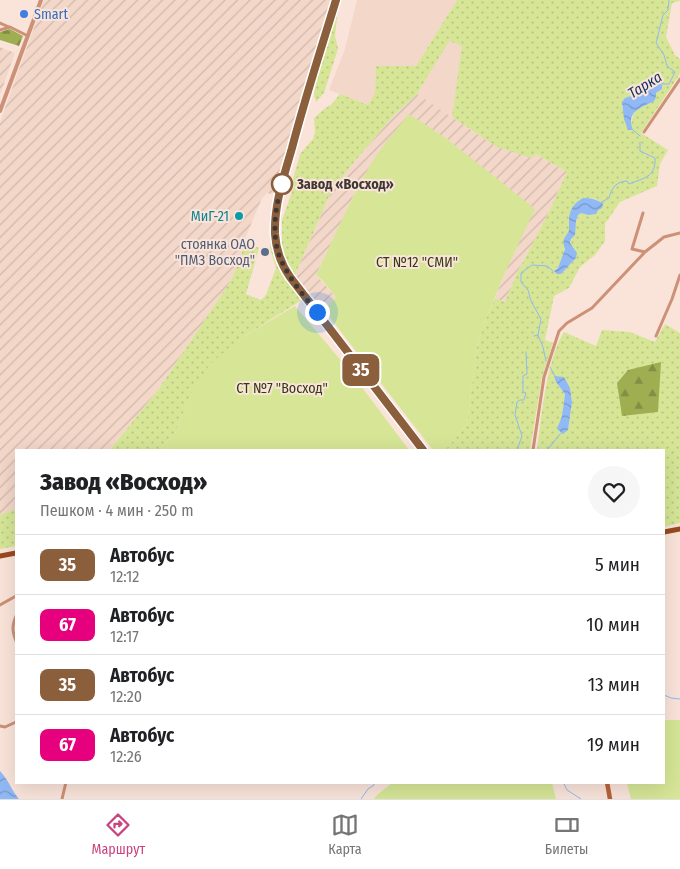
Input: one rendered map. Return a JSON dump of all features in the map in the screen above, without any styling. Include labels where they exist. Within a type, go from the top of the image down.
[{"type":"main road","points":[[336,0],[297,128],[278,200],[275,222],[277,248],[281,261],[290,277],[422,449]]},
{"type":"main road","points":[[665,532],[680,529]]},
{"type":"main road","points":[[0,556],[15,553]]},
{"type":"main road","points":[[607,784],[610,799]]},
{"type":"street","points":[[0,111],[41,0]]},
{"type":"street","points":[[0,22],[28,36]]},
{"type":"street","points":[[0,30],[10,27]]},
{"type":"street","points":[[644,132],[680,79]]},
{"type":"street","points":[[643,213],[632,249],[644,252]]},
{"type":"street","points":[[533,449],[544,376],[559,332],[567,323],[592,308],[644,252],[664,237],[680,233]]},
{"type":"street","points":[[656,336],[680,275]]},
{"type":"street","points":[[0,605],[15,597]]},
{"type":"street","points":[[15,619],[12,627],[15,638]]},
{"type":"street","points":[[0,726],[15,722]]},
{"type":"street","points":[[62,799],[66,784]]},
{"type":"shaded area","points":[[44,0],[333,0],[277,191],[271,194],[267,193],[262,198],[230,282],[158,390],[111,449],[15,449],[15,509],[0,515],[0,122]]},
{"type":"shaded area","points":[[357,0],[457,0],[416,66],[376,66],[375,93],[368,105],[329,90],[345,49]]},
{"type":"shaded area","points":[[449,40],[463,46],[452,117],[417,94]]},
{"type":"shaded area","points":[[0,47],[15,53],[0,95]]},
{"type":"shaded area","points":[[417,94],[497,147],[536,154],[567,172],[547,216],[516,275],[505,302],[495,298],[507,268],[486,171],[447,139],[372,163],[358,186],[316,275],[336,297],[324,310],[295,275],[330,194],[393,116]]},
{"type":"green space","points":[[457,0],[680,0],[672,3],[666,37],[675,55],[680,59],[680,74],[641,133],[668,150],[660,164],[657,186],[620,202],[605,224],[605,241],[595,255],[580,267],[569,288],[554,296],[545,340],[553,343],[542,377],[530,449],[446,449],[467,424],[477,347],[487,316],[495,298],[505,302],[516,275],[547,216],[567,172],[536,154],[532,158],[497,147],[452,117],[462,46],[449,41],[417,94],[393,116],[330,194],[295,275],[286,261],[282,243],[282,220],[294,186],[293,179],[300,154],[313,139],[315,132],[314,118],[332,104],[340,94],[368,105],[375,93],[376,66],[416,66]],"holes":[[[661,84],[662,89],[656,93],[652,102],[636,110],[631,124],[622,106],[625,98],[641,93],[645,86]],[[589,198],[601,202],[588,215],[581,213],[578,215],[570,244],[574,248],[576,258],[561,274],[554,271],[561,262],[569,226]]]},
{"type":"green space","points":[[338,9],[335,37],[338,47],[337,52],[324,93],[316,102],[314,95],[315,86]]},
{"type":"green space","points":[[10,29],[23,36],[19,46],[0,40],[0,32]]},
{"type":"green space","name":"СТ №12 \"СМИ\"","points":[[409,114],[447,139],[535,209],[507,268],[487,316],[477,347],[467,424],[446,449],[432,449],[324,310],[336,297],[316,275],[363,177],[384,144]]},
{"type":"green space","points":[[273,235],[277,256],[305,298],[240,339],[191,394],[175,433],[160,449],[111,449],[158,390],[230,282],[241,257],[245,241],[259,248],[246,294],[261,300],[266,295],[276,268],[270,248],[271,236]]},
{"type":"green space","name":"СТ №7 \"Восход\"","points":[[295,306],[349,370],[408,449],[160,449],[175,433],[191,394],[210,364],[240,339]]},
{"type":"green space","points":[[665,324],[680,333],[680,523],[665,527],[665,449],[537,449],[549,373],[558,344],[564,332],[596,346],[602,330],[630,332],[655,342]],"holes":[[[556,382],[570,388],[572,402],[568,430],[559,426],[565,394]]]},
{"type":"green space","points":[[661,362],[658,412],[622,416],[617,383],[628,370]]},
{"type":"green space","points":[[15,509],[15,546],[0,549],[0,515]]},
{"type":"green space","points":[[665,720],[680,720],[680,799],[631,799],[627,784],[665,784]]},
{"type":"green space","points":[[391,784],[552,784],[556,799],[374,799]]},
{"type":"water","points":[[661,84],[662,89],[656,93],[654,101],[638,109],[633,114],[631,125],[633,130],[628,130],[624,119],[622,102],[625,98],[641,93],[645,86]]},
{"type":"water","points":[[583,198],[598,201],[603,204],[602,208],[596,214],[588,215],[581,213],[578,215],[575,235],[570,243],[577,253],[576,258],[561,274],[557,274],[554,271],[558,268],[565,249],[564,240],[569,230],[571,211],[574,205]]},
{"type":"water","points":[[554,376],[564,377],[570,388],[572,402],[568,430],[563,434],[557,429],[562,416],[565,394]]},
{"type":"water","points":[[0,771],[14,792],[19,799],[0,799]]},
{"type":"waterway","name":"Тарка","points":[[660,85],[669,84],[675,72],[667,66],[664,55],[656,43],[663,15],[668,10],[669,0]]},
{"type":"waterway","name":"Тарка","points":[[633,130],[640,136]]},
{"type":"waterway","name":"Тарка","points":[[600,203],[609,198],[617,184],[627,181],[629,184],[651,173],[655,164],[655,158],[640,151],[640,142]]},
{"type":"waterway","name":"Тарка","points":[[534,336],[538,335],[541,319],[531,301],[528,290],[521,282],[521,273],[532,265],[547,266],[553,271]]},
{"type":"waterway","points":[[538,335],[546,361]]},
{"type":"waterway","name":"Тарка","points":[[517,449],[522,436],[515,415],[517,402],[524,400],[526,393],[523,392],[523,376],[527,374],[526,352]]},
{"type":"waterway","points":[[550,367],[555,376]]},
{"type":"waterway","points":[[548,449],[561,433]]},
{"type":"waterway","points":[[665,695],[680,699]]},
{"type":"waterway","points":[[361,799],[374,784]]},
{"type":"waterway","name":"Тарка","points":[[564,784],[567,790],[581,799]]},
{"type":"bus line","name":"35","points":[[336,0],[297,128],[278,200],[275,222],[277,248],[281,261],[290,277],[422,449]]},
{"type":"place","name":"Smart","points":[[24,14]]},
{"type":"place","name":"Завод «Восход»","points":[[282,184]]},
{"type":"place","name":"МиГ-21","points":[[239,216]]},
{"type":"place","name":"стоянка ОАО \"ПМЗ Восход\"","points":[[265,252]]},
{"type":"route","points":[[282,184],[275,222],[278,253],[286,271],[317,312]]}]
